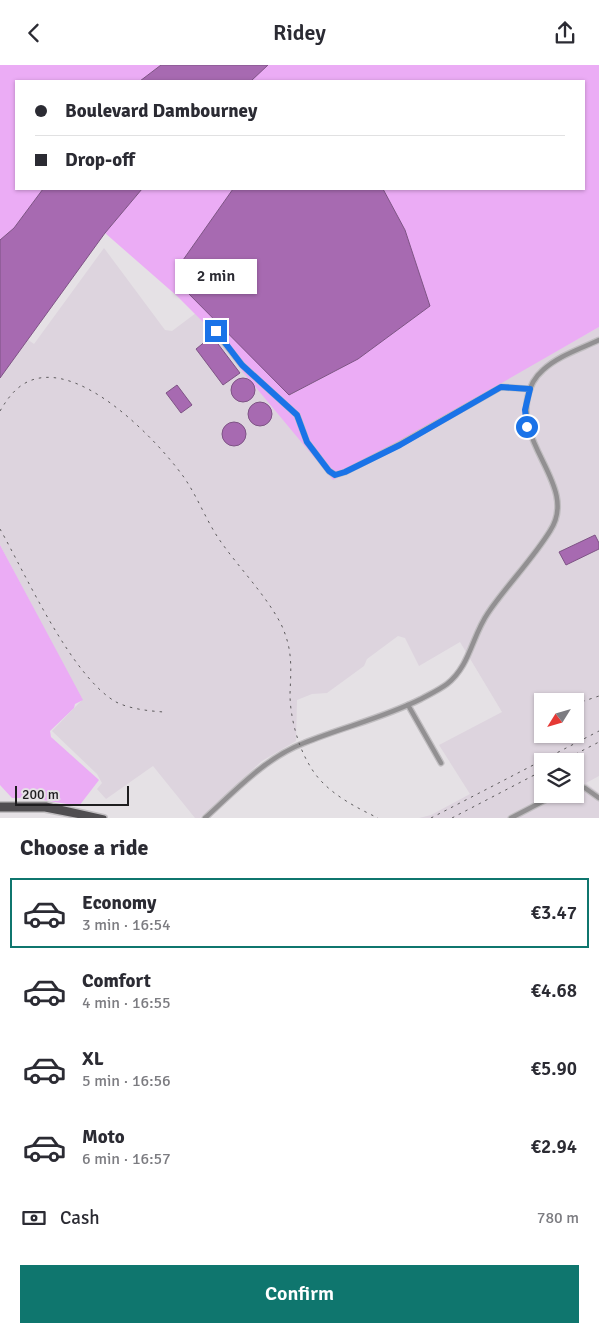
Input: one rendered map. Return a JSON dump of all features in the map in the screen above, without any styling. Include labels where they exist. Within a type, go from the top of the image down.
[{"type":"main road","points":[[0,805],[46,805],[85,812],[104,818]]},
{"type":"main road","points":[[0,809],[45,809],[91,818]]},
{"type":"street","points":[[216,331],[242,365],[297,415],[307,442],[329,471],[335,475],[400,445],[501,387],[530,389]]},
{"type":"street","points":[[205,818],[252,775],[276,758],[304,743],[408,705],[442,688],[457,674],[467,658],[480,625],[488,612],[555,523],[558,507],[554,487],[525,419],[530,389],[541,371],[554,361],[599,340]]},
{"type":"street","points":[[408,705],[442,763]]},
{"type":"street","points":[[584,789],[599,798]]},
{"type":"street","points":[[511,818],[540,803]]},
{"type":"shaded area","points":[[0,65],[161,65],[141,80],[15,80],[15,190],[42,190],[14,228],[0,240]]},
{"type":"shaded area","points":[[161,65],[268,65],[252,80],[141,80]]},
{"type":"shaded area","points":[[268,65],[599,65],[599,327],[333,480],[242,371],[213,332],[177,296],[105,233],[141,190],[232,190],[183,260],[290,395],[358,359],[430,306],[405,230],[384,190],[585,190],[585,80],[251,80]]},
{"type":"shaded area","points":[[42,190],[141,190],[105,233],[0,378],[0,240],[14,228]]},
{"type":"shaded area","points":[[232,190],[384,190],[405,230],[430,306],[358,359],[289,395],[184,289],[183,260]]},
{"type":"shaded area","points":[[104,248],[165,330],[172,331],[196,313],[437,418],[599,327],[599,776],[586,783],[599,793],[599,818],[419,818],[431,815],[470,794],[439,745],[502,712],[460,642],[419,666],[405,638],[398,636],[367,659],[364,666],[327,693],[312,694],[297,700],[296,741],[262,761],[200,818],[195,818],[153,766],[106,799],[97,789],[102,783],[97,774],[52,731],[82,700],[0,545],[0,378],[27,339],[34,344]]},
{"type":"shaded area","points":[[212,336],[240,373],[223,385],[196,349]]},
{"type":"shaded area","points":[[243,378],[251,382],[255,390],[251,398],[243,402],[235,398],[231,390],[235,382]]},
{"type":"shaded area","points":[[177,385],[192,405],[181,413],[166,393]]},
{"type":"shaded area","points":[[260,402],[269,405],[272,414],[269,423],[260,426],[251,423],[248,414],[251,405]]},
{"type":"shaded area","points":[[234,422],[243,425],[246,434],[243,443],[234,446],[225,443],[222,434],[225,425]]},
{"type":"shaded area","points":[[595,535],[599,543],[599,549],[566,565],[559,552]]},
{"type":"shaded area","points":[[0,545],[83,700],[75,704],[74,708],[50,731],[51,737],[99,780],[79,806],[31,798],[12,798],[0,785]]},
{"type":"railway","points":[[0,411],[22,385],[42,378],[65,380],[88,389],[111,404],[154,441],[183,476],[216,534],[268,602],[281,624],[289,650],[291,667],[290,703],[293,722],[298,741],[310,766],[323,783],[340,797],[378,818]]},
{"type":"railway","points":[[0,529],[66,648],[99,689],[121,704],[133,708],[164,712]]},
{"type":"railway","points":[[584,701],[599,696]]},
{"type":"railway","points":[[431,818],[599,731]]},
{"type":"railway","points":[[578,753],[599,742]]},
{"type":"railway","points":[[452,818],[534,775]]},
{"type":"route","points":[[216,331],[242,365],[297,415],[307,442],[329,471],[335,475],[400,445],[501,387],[530,389],[525,410],[527,427]]}]
